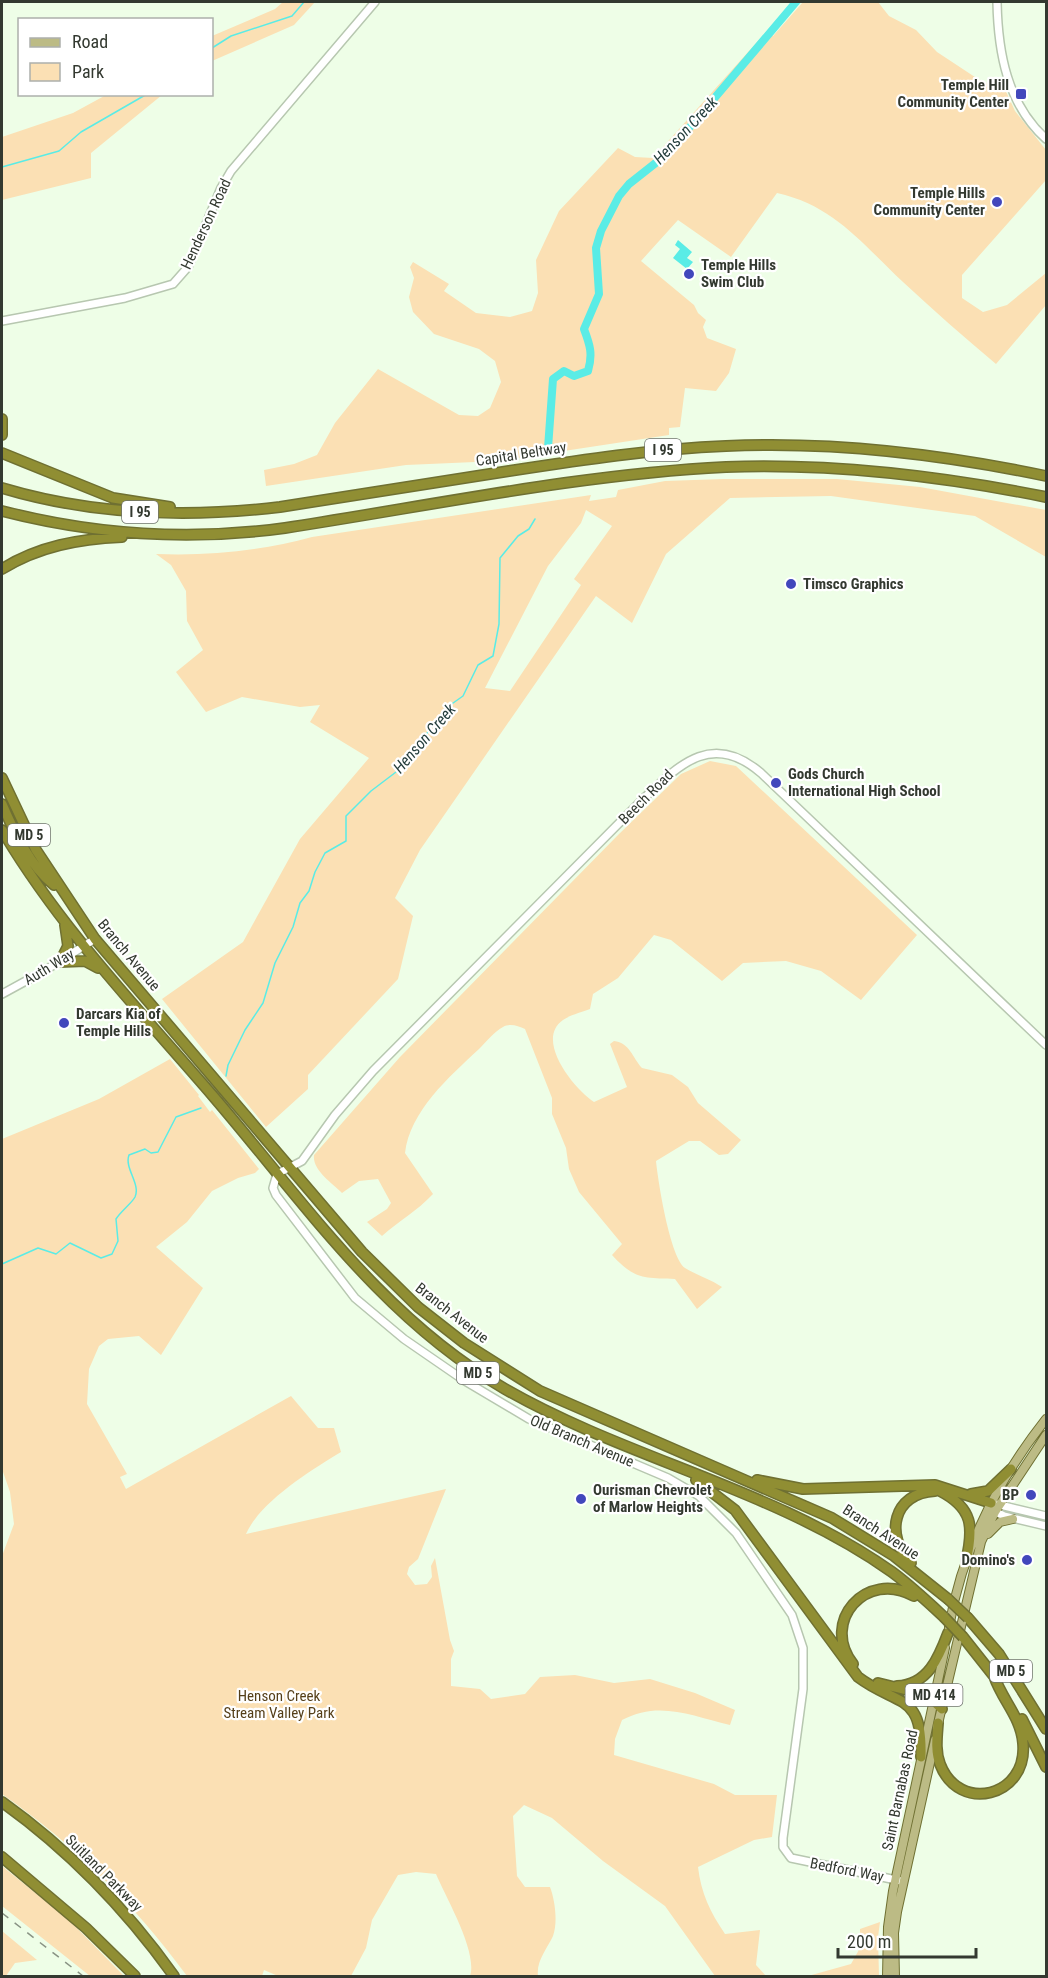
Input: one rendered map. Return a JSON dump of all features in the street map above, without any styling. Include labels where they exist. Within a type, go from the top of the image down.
[{"type":"highway","points":[[2,419],[2,435]]},
{"type":"highway","name":"Capital Beltway","points":[[2,488],[64,503],[146,513],[226,512],[280,507],[607,456],[728,446],[876,449],[949,458],[1047,476]]},
{"type":"highway","points":[[2,453],[92,491],[141,505],[226,509],[280,507]]},
{"type":"highway","name":"I 95","points":[[2,511],[95,529],[189,536],[252,532],[609,478],[727,467],[804,467],[874,471],[946,479],[1047,497]]},
{"type":"highway","points":[[2,569],[40,550],[73,541],[189,536]]},
{"type":"highway","name":"Branch Avenue","points":[[2,778],[36,850],[94,939],[395,1287],[464,1343],[540,1391],[832,1518],[894,1556],[938,1590],[968,1618],[1010,1669],[1047,1730]]},
{"type":"highway","points":[[2,804],[43,876],[61,891]]},
{"type":"highway","name":"Branch Avenue","points":[[2,830],[84,946],[380,1293],[409,1320],[458,1360],[555,1416],[776,1509],[828,1534],[894,1573],[944,1617],[994,1676],[1017,1710],[1047,1767]]},
{"type":"highway","points":[[64,919],[68,946],[60,962],[85,961],[107,973]]},
{"type":"highway","points":[[700,1460],[761,1481],[803,1489],[935,1485],[966,1494],[993,1507]]},
{"type":"highway","points":[[665,1463],[706,1486],[735,1510],[851,1670],[868,1685],[900,1698],[911,1708],[921,1734],[921,1757]]},
{"type":"highway","points":[[966,1494],[988,1491],[1011,1469]]},
{"type":"highway","points":[[940,1491],[962,1506],[970,1520],[971,1534],[966,1561]]},
{"type":"highway","points":[[938,1590],[898,1548],[895,1529],[901,1509],[909,1501],[926,1492],[940,1491],[993,1507]]},
{"type":"highway","points":[[934,1608],[909,1593],[891,1587],[868,1592],[850,1606],[844,1627],[844,1638],[850,1660],[866,1677],[883,1685],[927,1695],[942,1709]]},
{"type":"highway","points":[[883,1685],[902,1686],[923,1676],[936,1663],[948,1633]]},
{"type":"highway","points":[[938,1723],[939,1764],[955,1786],[978,1794],[995,1792],[1008,1785],[1021,1767],[1023,1739],[1017,1720],[994,1676]]},
{"type":"highway","name":"Suitland Parkway","points":[[2,1802],[57,1845],[94,1880],[144,1936],[174,1977]]},
{"type":"highway","points":[[2,1857],[81,1923],[135,1977]]},
{"type":"main road","name":"Saint Barnabas Road","points":[[895,1977],[894,1933],[899,1880],[921,1757],[966,1561],[1011,1469],[1047,1419]]},
{"type":"main road","name":"Saint Barnabas Road","points":[[887,1977],[888,1927],[981,1542],[993,1507],[1047,1435]]},
{"type":"main road","points":[[981,1542],[994,1526],[1013,1519]]},
{"type":"street","name":"Henderson Road","points":[[2,321],[125,298],[173,284],[188,267],[221,188],[231,171],[375,2]]},
{"type":"street","points":[[997,2],[1001,54],[1007,79],[1027,116],[1047,139]]},
{"type":"street","name":"Beech Road","points":[[277,1174],[302,1161],[367,1076],[641,801],[677,767],[706,754],[735,757],[761,773],[1047,1045]]},
{"type":"street","name":"Auth Way","points":[[2,994],[60,962],[94,939]]},
{"type":"street","name":"Old Branch Avenue","points":[[277,1174],[273,1188],[276,1195],[355,1298],[380,1320],[446,1369],[495,1400],[569,1437],[668,1478],[699,1496],[736,1533],[792,1615],[803,1648],[803,1689],[783,1838],[783,1847],[791,1858]]},
{"type":"street","points":[[993,1507],[1047,1516]]},
{"type":"street","points":[[993,1507],[1013,1519],[1047,1526]]},
{"type":"street","name":"Bedford Way","points":[[791,1858],[899,1880]]},
{"type":"green space","points":[[283,2],[315,2],[294,25],[213,61],[213,36],[275,9]]},
{"type":"green space","points":[[803,2],[878,2],[889,16],[916,30],[937,52],[984,83],[1004,87],[1015,111],[1046,150],[1046,180],[962,275],[962,298],[983,312],[1007,305],[1046,273],[1046,305],[996,364],[832,217],[797,199],[777,193],[731,257],[678,220],[641,261],[694,305],[698,313],[706,320],[703,327],[707,338],[736,349],[729,373],[716,391],[685,388],[680,427],[669,428],[669,435],[498,461],[406,465],[266,486],[264,470],[294,464],[317,455],[335,423],[378,369],[459,415],[478,416],[490,408],[501,382],[495,361],[479,349],[434,334],[413,312],[409,297],[414,278],[410,267],[413,262],[449,284],[444,291],[476,313],[510,317],[532,311],[538,293],[536,260],[559,211],[618,148],[635,157],[653,158],[767,31],[773,36]]},
{"type":"green space","points":[[104,96],[161,96],[91,153],[91,178],[2,200],[2,137],[73,113]]},
{"type":"green space","points":[[837,479],[920,487],[1046,510],[1046,557],[975,516],[831,496],[730,498],[666,554],[632,623],[596,596],[420,850],[395,898],[413,916],[398,979],[308,1075],[308,1089],[266,1127],[162,999],[243,942],[300,839],[369,758],[310,722],[320,705],[300,707],[242,697],[206,712],[176,672],[203,650],[187,621],[186,591],[171,565],[156,554],[196,554],[254,549],[312,537],[591,495],[589,501],[616,497],[618,490],[665,481]],"holes":[[[586,510],[612,526],[574,579],[581,585],[510,691],[485,688],[548,566],[581,523]]]},
{"type":"green space","points":[[710,761],[736,766],[917,935],[861,1000],[821,971],[786,961],[743,963],[722,981],[671,940],[654,935],[618,978],[593,994],[590,1009],[566,1018],[555,1029],[553,1040],[560,1064],[577,1087],[594,1102],[627,1087],[610,1044],[614,1041],[619,1042],[627,1048],[642,1068],[672,1075],[688,1087],[698,1103],[741,1140],[728,1154],[719,1155],[700,1141],[689,1141],[656,1161],[670,1235],[680,1261],[685,1268],[722,1287],[697,1309],[675,1279],[640,1276],[627,1269],[612,1255],[622,1244],[579,1192],[569,1169],[566,1148],[552,1114],[552,1098],[525,1029],[514,1025],[508,1025],[493,1034],[444,1083],[414,1123],[405,1153],[433,1194],[382,1236],[367,1222],[387,1209],[391,1203],[378,1179],[359,1181],[342,1193],[319,1171],[314,1155],[400,1057],[619,834],[681,774]]},
{"type":"green space","name":"Henson Creek Stream Valley Park","points":[[170,1059],[210,1112],[212,1110],[259,1169],[255,1173],[238,1178],[212,1191],[187,1222],[156,1247],[203,1288],[161,1355],[139,1336],[108,1339],[99,1346],[89,1369],[87,1404],[127,1474],[120,1477],[126,1489],[291,1396],[318,1428],[334,1428],[341,1452],[301,1477],[274,1499],[253,1522],[246,1534],[446,1489],[418,1559],[409,1567],[407,1574],[415,1585],[427,1584],[432,1577],[431,1566],[435,1558],[454,1651],[451,1659],[451,1686],[480,1689],[491,1699],[525,1694],[540,1677],[575,1675],[614,1683],[650,1679],[695,1693],[735,1710],[730,1725],[689,1714],[662,1710],[636,1714],[622,1720],[615,1739],[614,1755],[714,1784],[735,1795],[777,1795],[772,1837],[754,1840],[698,1867],[707,1902],[725,1934],[760,1930],[756,1965],[766,1976],[715,1976],[665,1906],[603,1861],[552,1818],[524,1805],[513,1816],[517,1876],[525,1887],[550,1887],[555,1911],[555,1930],[540,1960],[538,1976],[470,1976],[471,1966],[465,1940],[436,1874],[416,1872],[398,1875],[372,1920],[366,1948],[351,1976],[278,1976],[264,1970],[262,1976],[187,1976],[146,1924],[102,1877],[55,1834],[2,1794],[2,1556],[14,1524],[10,1492],[2,1469],[2,1139],[99,1099]]},
{"type":"green space","points":[[2,1866],[70,1921],[124,1976],[90,1976],[2,1906]]},
{"type":"green space","points":[[880,1922],[879,1976],[808,1976],[851,1964],[860,1948],[860,1929]]},
{"type":"green space","points":[[2,1931],[37,1960],[15,1963],[6,1976],[2,1976]]},
{"type":"water","points":[[678,240],[692,252],[687,258],[693,262],[687,269],[673,258],[680,249],[675,245]]},
{"type":"waterway","points":[[213,47],[231,36],[292,16],[304,2]]},
{"type":"waterway","name":"Henson Creek","points":[[548,448],[553,379],[564,371],[574,376],[588,371],[590,350],[584,329],[599,294],[596,248],[601,231],[619,196],[629,184],[667,154],[796,2]]},
{"type":"waterway","points":[[2,167],[59,151],[81,132],[144,96]]},
{"type":"waterway","name":"Henson Creek","points":[[226,1076],[228,1065],[245,1030],[263,1003],[275,963],[293,927],[300,903],[309,891],[315,872],[325,853],[346,841],[346,816],[371,791],[400,769],[446,708],[463,696],[478,665],[493,656],[499,624],[500,558],[518,536],[529,529],[535,519]]},
{"type":"waterway","name":"Henson Creek","points":[[2,1264],[38,1248],[56,1254],[70,1243],[101,1258],[112,1254],[118,1241],[116,1219],[134,1199],[136,1192],[128,1160],[129,1155],[145,1149],[151,1153],[158,1152],[176,1117],[201,1108]]},
{"type":"railway","points":[[2,1913],[83,1976]]},
{"type":"place","name":"Temple Hill Community Center","points":[[1021,94]]},
{"type":"place","name":"Temple Hills Community Center","points":[[997,202]]},
{"type":"place","name":"Temple Hills Swim Club","points":[[689,274]]},
{"type":"place","name":"Timsco Graphics","points":[[791,584]]},
{"type":"place","name":"Gods Church International High School","points":[[776,783]]},
{"type":"place","name":"Darcars Kia of Temple Hills","points":[[64,1023]]},
{"type":"place","name":"BP","points":[[1031,1495]]},
{"type":"place","name":"Ourisman Chevrolet of Marlow Heights","points":[[581,1499]]},
{"type":"place","name":"Domino's","points":[[1027,1560]]}]
